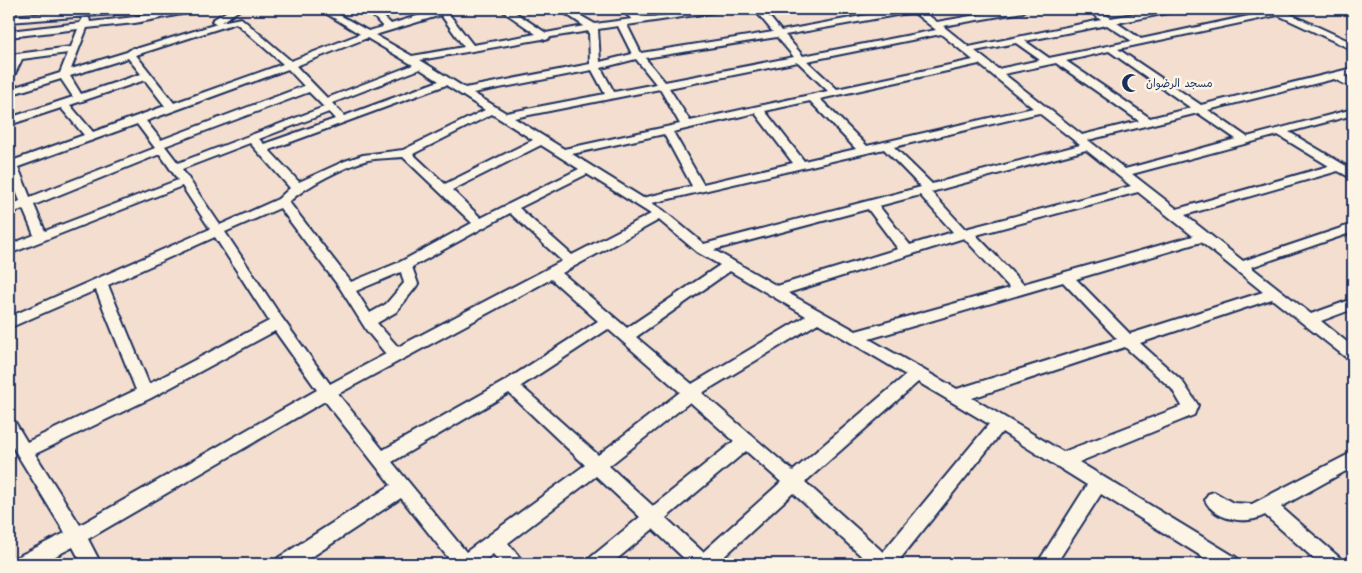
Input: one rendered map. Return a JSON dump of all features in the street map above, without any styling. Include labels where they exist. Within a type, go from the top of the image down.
[{"type":"street","points":[[11,19],[21,9]]},
{"type":"street","points":[[11,19],[55,12],[141,9]]},
{"type":"street","points":[[9,34],[135,20],[192,9]]},
{"type":"street","points":[[323,9],[416,62],[660,214],[702,249],[957,396],[1230,564]]},
{"type":"street","points":[[371,9],[390,28]]},
{"type":"street","points":[[504,9],[546,37]]},
{"type":"street","points":[[563,9],[593,28]]},
{"type":"street","points":[[623,9],[641,20]]},
{"type":"street","points":[[175,168],[252,138],[328,105],[416,62],[471,49],[716,9]]},
{"type":"street","points":[[758,9],[802,60],[834,91]]},
{"type":"street","points":[[462,92],[638,56],[778,34],[913,9],[940,28],[1353,355]]},
{"type":"street","points":[[9,323],[282,202],[298,188],[349,163],[367,157],[406,153],[497,114],[664,87],[802,60],[1023,9]]},
{"type":"street","points":[[1090,9],[1140,42]]},
{"type":"street","points":[[966,50],[1172,9]]},
{"type":"street","points":[[1238,9],[1255,17]]},
{"type":"street","points":[[995,73],[1292,9]]},
{"type":"street","points":[[64,75],[83,26],[92,10]]},
{"type":"street","points":[[41,237],[10,165],[290,65],[368,34],[447,10],[471,49]]},
{"type":"street","points":[[1279,12],[1353,47]]},
{"type":"street","points":[[9,92],[130,54],[235,14],[312,86],[342,120]]},
{"type":"street","points":[[622,24],[638,56],[664,87],[687,126]]},
{"type":"street","points":[[593,28],[595,66],[611,96]]},
{"type":"street","points":[[1018,40],[1148,122]]},
{"type":"street","points":[[1110,48],[1246,141]]},
{"type":"street","points":[[9,76],[14,58],[74,49]]},
{"type":"street","points":[[130,54],[171,107]]},
{"type":"street","points":[[562,153],[758,110],[834,91],[980,61]]},
{"type":"street","points":[[702,249],[926,189],[1148,122],[1353,71]]},
{"type":"street","points":[[64,75],[78,98]]},
{"type":"street","points":[[1335,75],[1353,85]]},
{"type":"street","points":[[9,122],[146,76]]},
{"type":"street","points":[[262,149],[446,82]]},
{"type":"street","points":[[9,210],[312,86]]},
{"type":"street","points":[[812,97],[864,150]]},
{"type":"street","points":[[63,104],[90,136]]},
{"type":"street","points":[[758,110],[801,164]]},
{"type":"street","points":[[641,202],[1042,110]]},
{"type":"street","points":[[1123,172],[1353,112]]},
{"type":"street","points":[[139,119],[185,182],[277,323],[328,392],[464,564],[598,465],[690,393],[816,316]]},
{"type":"street","points":[[667,130],[698,188]]},
{"type":"street","points":[[1280,132],[1353,175]]},
{"type":"street","points":[[252,138],[298,188]]},
{"type":"street","points":[[444,189],[541,140]]},
{"type":"street","points":[[887,146],[965,234],[1019,289]]},
{"type":"street","points":[[406,153],[480,224]]},
{"type":"street","points":[[1175,214],[1339,167]]},
{"type":"street","points":[[348,289],[406,265],[511,207],[588,169]]},
{"type":"street","points":[[9,250],[185,182]]},
{"type":"street","points":[[777,291],[965,234],[1142,187]]},
{"type":"street","points":[[282,202],[348,289],[368,321],[396,356]]},
{"type":"street","points":[[871,204],[907,251]]},
{"type":"street","points":[[511,207],[571,262]]},
{"type":"street","points":[[22,564],[77,536],[328,392],[660,214]]},
{"type":"street","points":[[1241,266],[1353,228]]},
{"type":"street","points":[[856,337],[1204,237]]},
{"type":"street","points":[[368,321],[391,308],[411,284],[406,265]]},
{"type":"street","points":[[625,337],[730,265]]},
{"type":"street","points":[[552,272],[884,564],[1000,422]]},
{"type":"street","points":[[1061,460],[1078,455],[1188,410],[1190,405],[1177,385],[1128,342],[1066,277]]},
{"type":"street","points":[[100,284],[145,393]]},
{"type":"street","points":[[957,396],[1275,293]]},
{"type":"street","points":[[1309,320],[1353,304]]},
{"type":"street","points":[[381,460],[510,385],[607,322]]},
{"type":"street","points":[[25,452],[145,393],[277,323]]},
{"type":"street","points":[[510,385],[703,564],[793,482],[918,373]]},
{"type":"street","points":[[9,427],[77,536],[92,564]]},
{"type":"street","points":[[597,564],[746,441]]},
{"type":"street","points":[[1214,500],[1227,510],[1238,514],[1254,512],[1353,459]]},
{"type":"street","points":[[1046,564],[1098,483]]},
{"type":"street","points":[[285,564],[403,487]]},
{"type":"street","points":[[1266,505],[1333,564]]},
{"type":"street","points":[[495,542],[513,564]]},
{"type":"place","name":"مسجد الرضوان","points":[[1131,83]]}]
